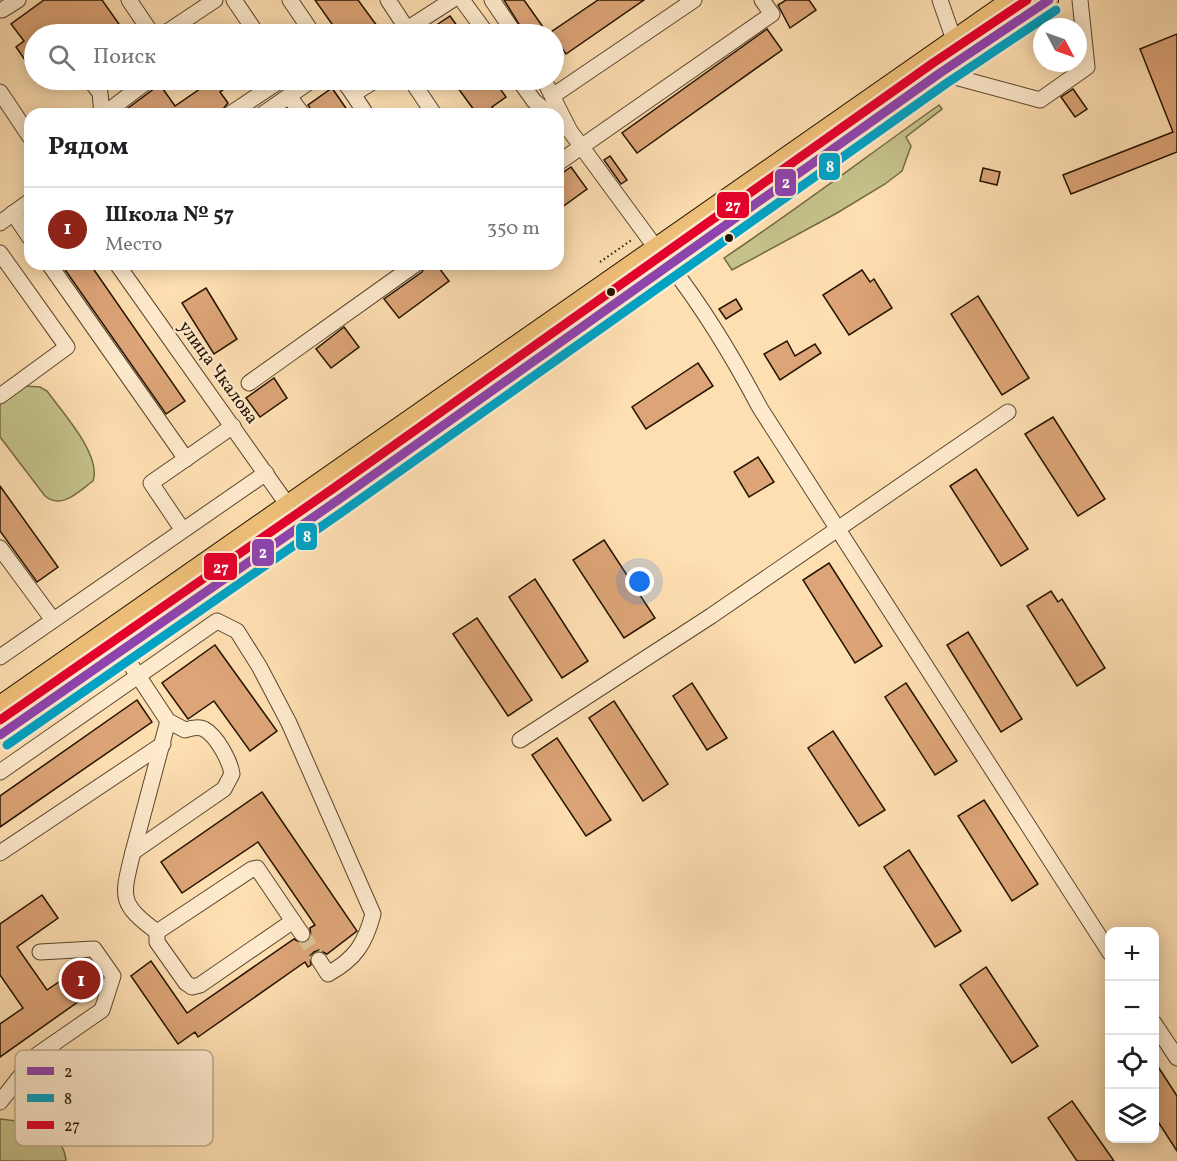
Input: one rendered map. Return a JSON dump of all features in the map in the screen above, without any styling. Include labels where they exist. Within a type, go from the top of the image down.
[{"type":"main road","points":[[0,705],[1010,0]]},
{"type":"main road","points":[[0,735],[338,500],[940,73],[1049,0]]},
{"type":"main road","points":[[107,631],[121,650]]},
{"type":"street","points":[[2,10],[18,0]]},
{"type":"street","points":[[129,0],[145,24]]},
{"type":"street","points":[[180,24],[215,0]]},
{"type":"street","points":[[234,0],[250,24]]},
{"type":"street","points":[[290,0],[306,24]]},
{"type":"street","points":[[388,0],[402,24]]},
{"type":"street","points":[[418,24],[452,0]]},
{"type":"street","points":[[462,0],[480,24]]},
{"type":"street","points":[[492,0],[508,24]]},
{"type":"street","points":[[564,88],[694,0]]},
{"type":"street","points":[[564,159],[772,14],[762,0]]},
{"type":"street","points":[[940,0],[953,38]]},
{"type":"street","points":[[940,73],[1040,100],[1087,66],[1080,0]]},
{"type":"street","points":[[98,90],[102,108]]},
{"type":"street","points":[[111,108],[135,90]]},
{"type":"street","points":[[239,108],[266,90]]},
{"type":"street","points":[[272,108],[298,90]]},
{"type":"street","points":[[350,90],[362,108]]},
{"type":"street","points":[[353,94],[360,90]]},
{"type":"street","points":[[418,90],[430,108]]},
{"type":"street","points":[[526,90],[543,108]]},
{"type":"street","points":[[551,90],[557,108]]},
{"type":"street","points":[[554,95],[561,90]]},
{"type":"street","points":[[0,92],[24,128]]},
{"type":"street","points":[[289,96],[298,108]]},
{"type":"street","points":[[564,135],[581,147],[656,248]]},
{"type":"street","points":[[0,223],[24,205]]},
{"type":"street","points":[[13,213],[24,229]]},
{"type":"street","points":[[0,253],[67,347],[0,396]]},
{"type":"street","points":[[669,264],[728,345],[760,408],[1105,945]]},
{"type":"street","points":[[52,270],[186,459]]},
{"type":"street","name":"улица Чкалова","points":[[121,270],[287,504]]},
{"type":"street","points":[[249,383],[408,270]]},
{"type":"street","points":[[520,740],[711,616],[1008,412]]},
{"type":"street","points":[[182,530],[151,483],[233,426]]},
{"type":"street","points":[[0,657],[266,472]]},
{"type":"street","points":[[0,548],[53,620]]},
{"type":"street","points":[[0,772],[217,621],[237,630],[289,723],[373,914],[367,938],[346,964],[328,974],[318,960]]},
{"type":"street","points":[[121,650],[168,721],[185,730],[197,727],[207,731],[230,763],[232,774],[224,789],[133,852]]},
{"type":"street","points":[[158,932],[132,913],[124,897],[133,852],[168,721]]},
{"type":"street","points":[[0,853],[163,744]]},
{"type":"street","points":[[252,868],[261,872],[298,927],[200,985],[192,987],[186,983],[157,942],[158,932],[252,868]]},
{"type":"street","points":[[40,952],[94,949],[113,976],[102,1010],[44,1050]]},
{"type":"street","points":[[1159,1029],[1177,1058]]},
{"type":"street","points":[[0,1102],[15,1083]]},
{"type":"shaded area","points":[[939,105],[942,109],[906,137],[911,146],[902,171],[837,213],[732,270],[724,258]]},
{"type":"shaded area","points":[[25,386],[40,387],[47,391],[79,434],[92,459],[93,481],[70,498],[58,501],[45,496],[0,437],[0,404]]},
{"type":"shaded area","points":[[0,1119],[15,1121],[15,1146],[61,1146],[66,1161],[0,1161]]},
{"type":"building","points":[[44,0],[102,0],[119,24],[24,24],[24,41],[11,24]]},
{"type":"building","points":[[315,0],[358,0],[376,24],[332,24]]},
{"type":"building","points":[[504,0],[524,0],[541,24],[519,24]]},
{"type":"building","points":[[598,0],[644,0],[566,54],[563,24]]},
{"type":"building","points":[[786,0],[809,0],[816,10],[790,28],[778,5]]},
{"type":"building","points":[[450,16],[456,24],[438,24]]},
{"type":"building","points":[[767,29],[782,50],[637,153],[622,133]]},
{"type":"building","points":[[1177,34],[1177,152],[1071,194],[1063,175],[1173,132],[1140,49]]},
{"type":"building","points":[[24,41],[24,59],[16,47]]},
{"type":"building","points":[[1073,89],[1087,109],[1075,117],[1061,97]]},
{"type":"building","points":[[152,90],[164,90],[175,106],[198,90],[223,90],[220,92],[228,103],[224,108],[128,108]]},
{"type":"building","points":[[329,90],[333,90],[346,108],[310,108],[308,105]]},
{"type":"building","points":[[459,90],[501,90],[506,97],[493,108],[473,108]]},
{"type":"building","points":[[610,156],[627,180],[621,184],[604,160]]},
{"type":"building","points":[[571,167],[587,189],[564,206],[564,172]]},
{"type":"building","points":[[983,168],[1000,172],[997,185],[980,181]]},
{"type":"building","points":[[65,270],[94,270],[185,401],[166,414]]},
{"type":"building","points":[[423,270],[441,270],[449,281],[399,318],[384,299]]},
{"type":"building","points":[[862,270],[870,282],[874,279],[892,308],[849,335],[823,295]]},
{"type":"building","points":[[206,288],[237,339],[214,354],[182,303]]},
{"type":"building","points":[[978,296],[1029,378],[1002,395],[951,314]]},
{"type":"building","points":[[736,299],[742,309],[726,319],[719,309]]},
{"type":"building","points":[[344,327],[359,347],[331,368],[316,349]]},
{"type":"building","points":[[787,341],[795,356],[815,344],[821,353],[780,380],[764,354]]},
{"type":"building","points":[[698,363],[713,386],[646,429],[632,407]]},
{"type":"building","points":[[274,378],[287,398],[260,417],[246,398]]},
{"type":"building","points":[[1053,417],[1105,499],[1078,516],[1025,434]]},
{"type":"building","points":[[758,457],[774,482],[749,497],[734,472]]},
{"type":"building","points":[[976,469],[1028,549],[1001,566],[950,486]]},
{"type":"building","points":[[0,486],[58,567],[37,582],[0,531]]},
{"type":"building","points":[[604,540],[655,618],[624,638],[573,560]]},
{"type":"building","points":[[829,563],[882,646],[855,663],[803,580]]},
{"type":"building","points":[[535,579],[588,661],[562,678],[509,597]]},
{"type":"building","points":[[1051,591],[1058,602],[1062,599],[1105,668],[1077,686],[1027,606]]},
{"type":"building","points":[[477,618],[532,700],[508,716],[453,634]]},
{"type":"building","points":[[968,632],[1022,719],[1001,732],[947,645]]},
{"type":"building","points":[[215,645],[277,731],[250,751],[214,701],[188,719],[162,683]]},
{"type":"building","points":[[692,683],[727,738],[707,750],[673,696]]},
{"type":"building","points":[[906,683],[957,761],[935,775],[885,697]]},
{"type":"building","points":[[137,700],[152,722],[0,827],[0,796]]},
{"type":"building","points":[[614,701],[668,784],[643,801],[589,718]]},
{"type":"building","points":[[833,731],[885,810],[859,826],[808,748]]},
{"type":"building","points":[[557,738],[611,820],[586,836],[532,755]]},
{"type":"building","points":[[262,792],[357,931],[327,954],[319,950],[314,952],[310,956],[311,965],[308,967],[305,962],[198,1037],[195,1032],[178,1044],[131,976],[151,961],[187,1013],[294,939],[303,944],[311,938],[310,928],[315,925],[258,842],[182,893],[161,862]]},
{"type":"building","points":[[984,800],[1038,884],[1012,901],[958,816]]},
{"type":"building","points":[[909,850],[961,931],[935,947],[884,867]]},
{"type":"building","points":[[42,895],[58,918],[17,947],[47,990],[88,962],[101,981],[99,987],[0,1057],[0,1024],[23,1008],[0,975],[0,924]]},
{"type":"building","points":[[986,967],[1038,1046],[1012,1063],[960,985]]},
{"type":"building","points":[[1159,1068],[1177,1096],[1177,1151],[1159,1123]]},
{"type":"building","points":[[1072,1101],[1114,1161],[1077,1161],[1048,1118]]},
{"type":"tunnel","points":[[302,934],[319,960]]},
{"type":"transit line","name":"27","points":[[0,720],[331,490],[933,63],[1027,0]]},
{"type":"transit line","name":"2","points":[[0,735],[338,500],[940,73],[1049,0]]},
{"type":"transit line","name":"8","points":[[7,745],[345,510],[947,83],[1056,10]]},
{"type":"place","name":"Школа № 57","points":[[81,980]]}]
